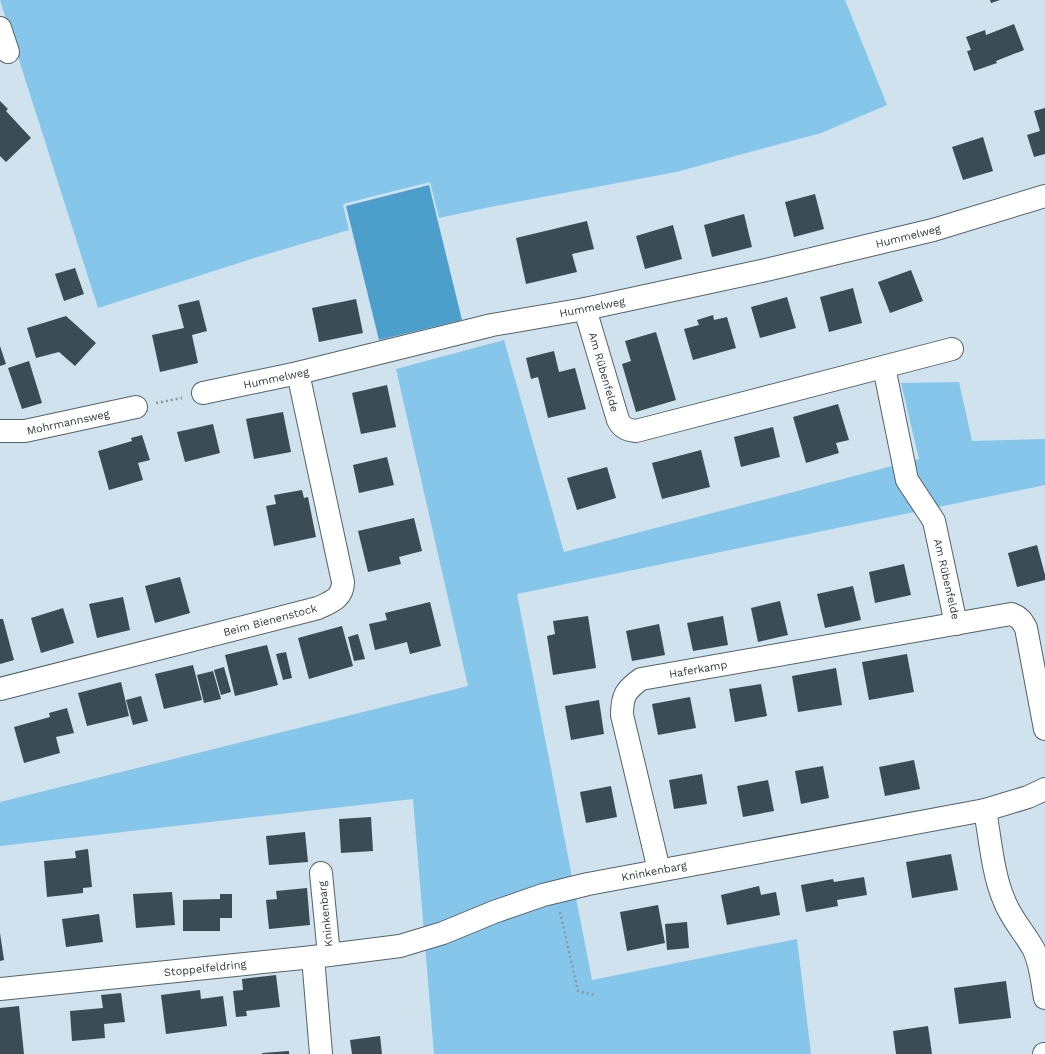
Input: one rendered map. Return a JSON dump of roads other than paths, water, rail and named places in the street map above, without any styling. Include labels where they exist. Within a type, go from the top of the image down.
[{"type":"street","points":[[0,28],[8,52]]},
{"type":"street","name":"Hummelweg","points":[[203,393],[298,373],[492,325],[585,309],[766,270],[933,230],[1045,196]]},
{"type":"street","name":"Am Rübenfelde","points":[[585,309],[618,420],[621,426],[631,431],[636,431],[952,349]]},
{"type":"street","name":"Am Rübenfelde","points":[[884,367],[907,480],[934,520],[956,624],[1011,614],[1022,620],[1026,628],[1045,729]]},
{"type":"street","name":"Beim Bienenstock","points":[[0,689],[318,608],[330,603],[338,597],[343,589],[343,582],[298,373]]},
{"type":"street","name":"Mohrmannsweg","points":[[0,431],[25,432],[136,407]]},
{"type":"street","name":"Haferkamp","points":[[659,870],[622,715],[622,704],[625,693],[631,686],[642,679],[956,624]]},
{"type":"street","name":"Kninkenbarg","points":[[321,873],[321,956],[400,946],[442,933],[494,912],[556,892],[588,884],[986,810],[1028,797],[1045,789]]},
{"type":"street","points":[[986,810],[998,885],[1010,913],[1042,963],[1045,998]]},
{"type":"street","points":[[321,956],[321,1054]]},
{"type":"street","name":"Stoppelfeldring","points":[[0,989],[321,956]]}]
